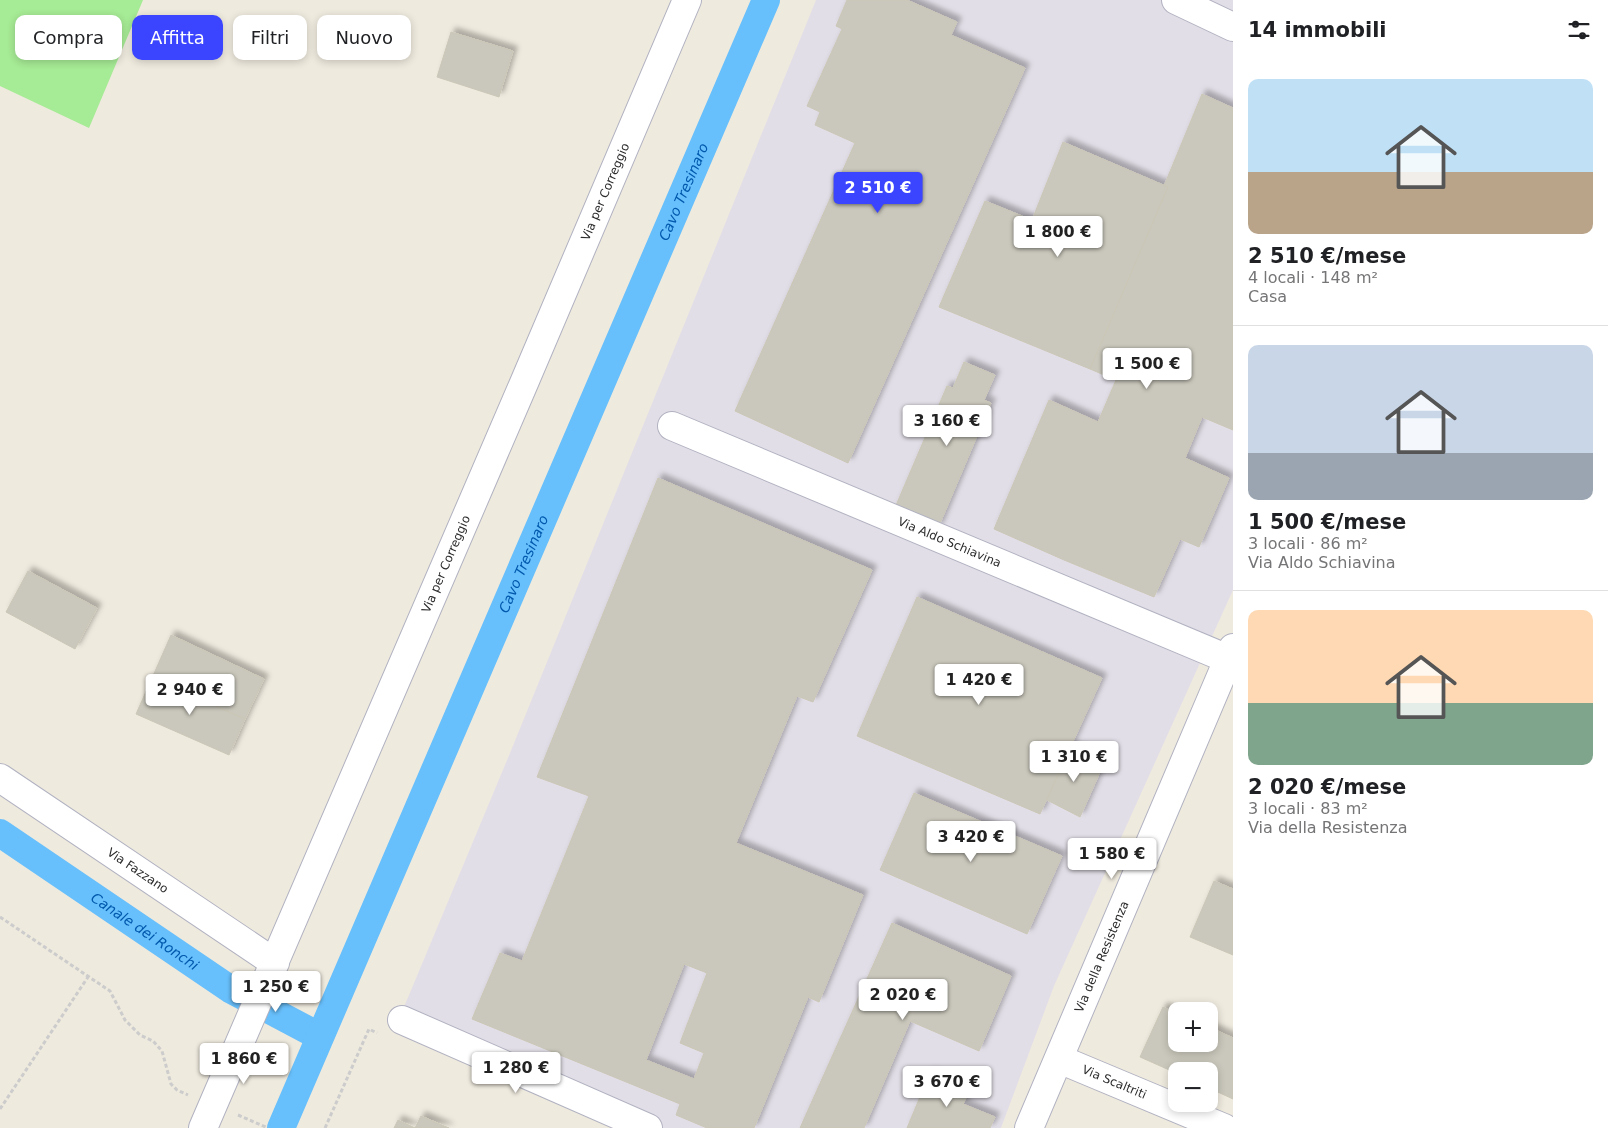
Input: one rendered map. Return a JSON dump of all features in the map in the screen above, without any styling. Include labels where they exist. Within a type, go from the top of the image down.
[{"type":"street","name":"Via per Correggio","points":[[203,1128],[687,0]]},
{"type":"street","points":[[1176,0],[1233,27]]},
{"type":"street","name":"Via Aldo Schiavina","points":[[672,426],[1231,654]]},
{"type":"street","name":"Via della Resistenza","points":[[1029,1128],[1231,654]]},
{"type":"street","name":"Via Fazzano","points":[[0,778],[271,973]]},
{"type":"street","points":[[402,1020],[648,1128]]},
{"type":"street","name":"Via Scaltriti","points":[[1059,1059],[1224,1128]]},
{"type":"path","points":[[0,917],[110,991],[125,1020],[140,1035],[153,1041],[162,1052],[171,1084],[177,1090],[194,1097]]},
{"type":"path","points":[[0,1109],[88,977]]},
{"type":"path","points":[[325,1128],[369,1029]]},
{"type":"path","points":[[233,1113],[268,1128]]},
{"type":"shaded area","points":[[816,0],[1233,0],[1233,590],[1054,986],[1001,1128],[637,1128],[399,1019],[510,753]]},
{"type":"green space","points":[[0,0],[143,0],[137,15],[132,15],[132,26],[122,50],[122,15],[15,15],[15,60],[118,60],[89,128],[0,86]]},
{"type":"building","points":[[847,0],[907,0],[957,22],[951,35],[1025,68],[848,463],[735,411],[855,143],[815,125],[820,112],[807,106],[842,29],[836,26]]},
{"type":"building","points":[[451,32],[513,51],[499,97],[437,77]]},
{"type":"building","points":[[1202,94],[1233,108],[1233,430],[1202,417],[1185,458],[1229,478],[1199,547],[1180,539],[1154,597],[994,529],[1049,400],[1098,422],[1116,380],[1090,369],[1168,187],[1164,186]]},
{"type":"building","points":[[1063,142],[1168,187],[1090,369],[939,307],[985,201],[1032,220]]},
{"type":"building","points":[[964,362],[995,375],[984,400],[991,403],[938,528],[894,510],[947,386],[953,388]]},
{"type":"building","points":[[658,478],[872,570],[813,702],[797,696],[736,843],[863,895],[819,1002],[808,997],[754,1128],[707,1128],[676,1115],[680,1104],[472,1019],[500,953],[522,961],[589,796],[537,777]],"holes":[[[684,964],[707,973],[680,1043],[704,1053],[694,1079],[646,1060]]]},
{"type":"building","points":[[28,571],[97,608],[75,649],[6,612]]},
{"type":"building","points":[[917,597],[1102,678],[1040,814],[857,736]]},
{"type":"building","points":[[171,635],[264,679],[245,719],[152,678]]},
{"type":"building","points":[[152,678],[245,719],[229,755],[136,714]]},
{"type":"building","points":[[1071,746],[1090,755],[1085,765],[1100,772],[1080,817],[1047,800]]},
{"type":"building","points":[[914,793],[1062,856],[1027,934],[880,870]]},
{"type":"building","points":[[1214,881],[1233,889],[1233,955],[1190,937]]},
{"type":"building","points":[[892,923],[1011,976],[979,1051],[910,1021],[864,1128],[800,1128]]},
{"type":"building","points":[[1163,1007],[1168,1009],[1168,1052],[1218,1052],[1218,1031],[1233,1038],[1233,1099],[1218,1092],[1218,1062],[1168,1062],[1168,1069],[1140,1057]]},
{"type":"building","points":[[930,1073],[970,1089],[963,1104],[995,1117],[990,1128],[907,1128]]},
{"type":"building","points":[[421,1116],[449,1128],[415,1128]]},
{"type":"building","points":[[398,1120],[415,1128],[394,1128]]},
{"type":"waterway","name":"Cavo Tresinaro","points":[[281,1128],[766,0]]},
{"type":"waterway","name":"Canale dei Ronchi","points":[[0,833],[230,989],[319,1036]]}]
